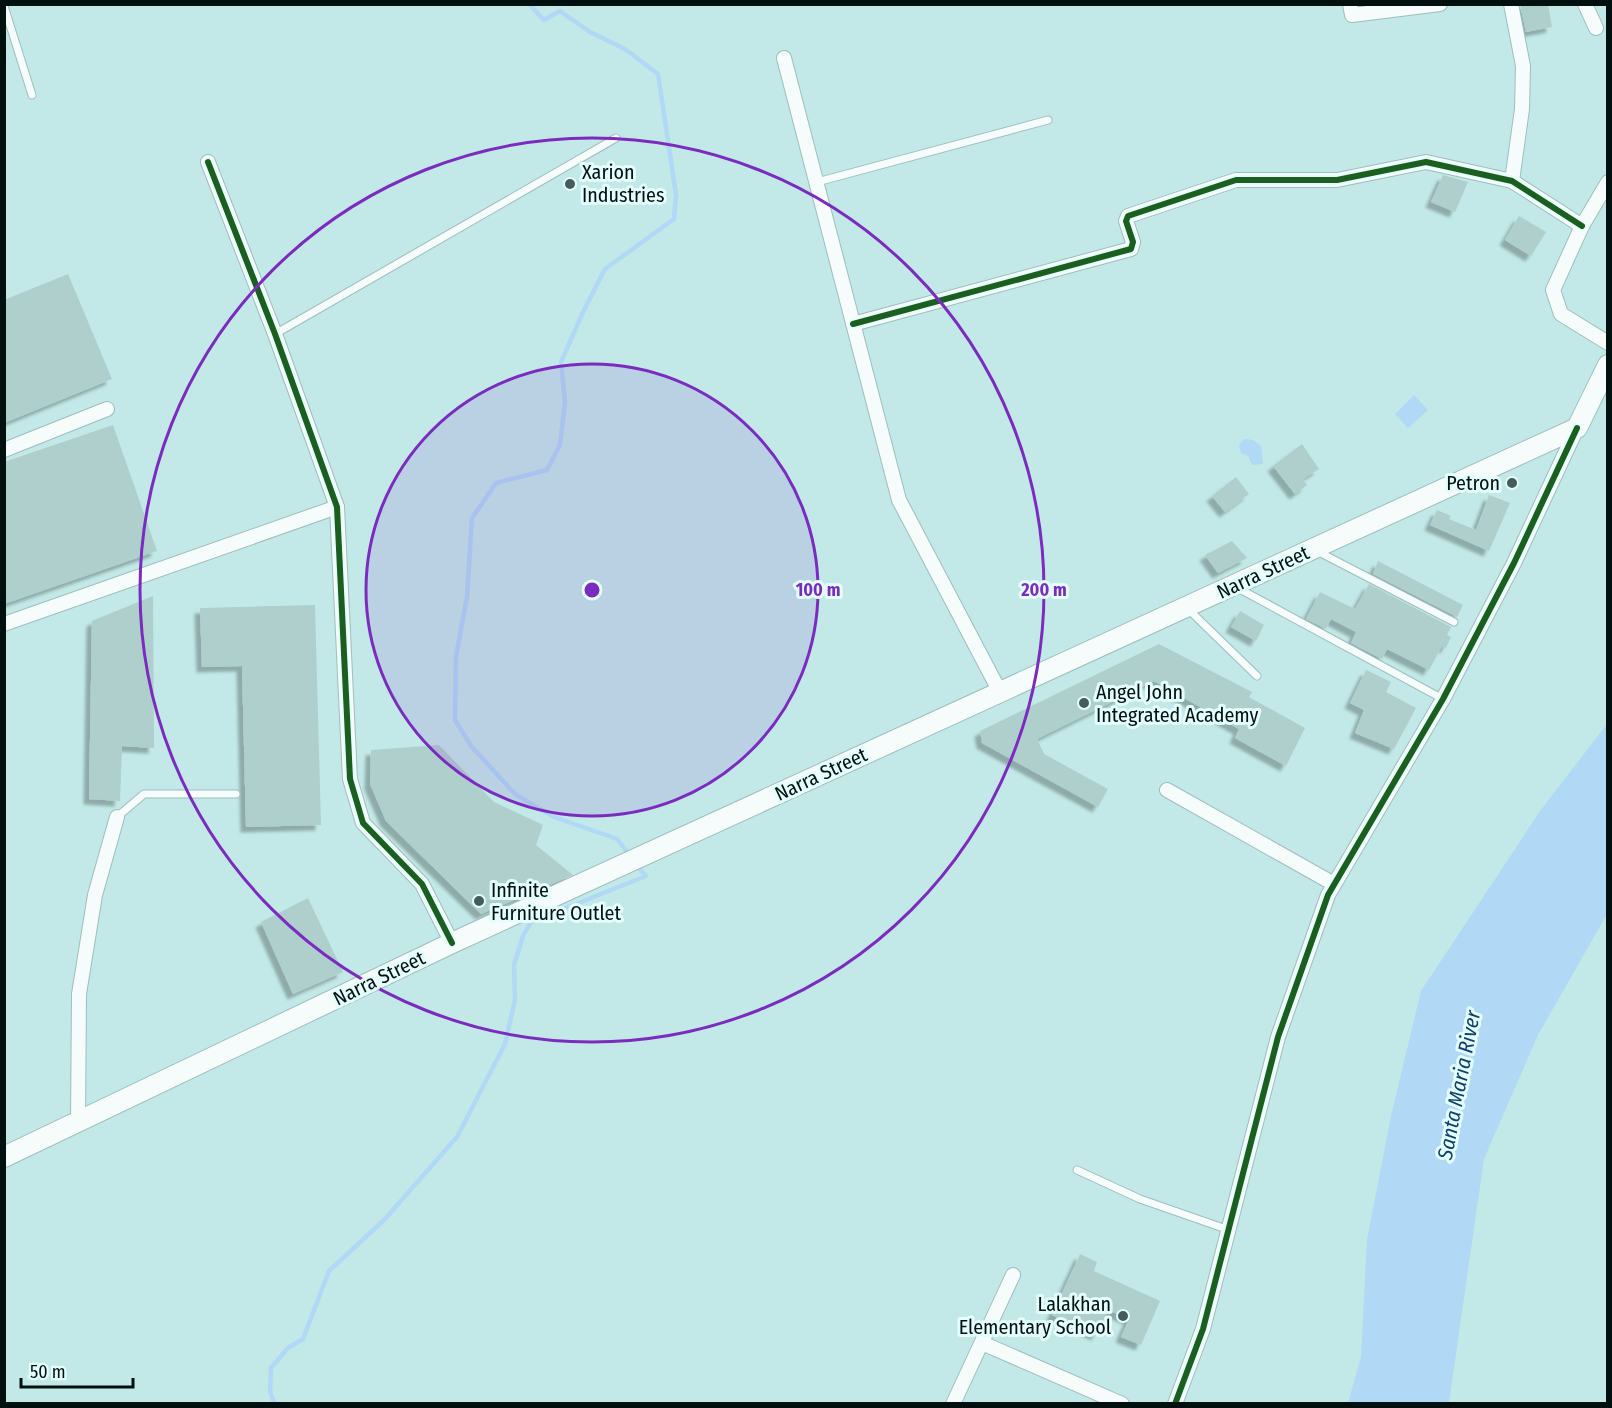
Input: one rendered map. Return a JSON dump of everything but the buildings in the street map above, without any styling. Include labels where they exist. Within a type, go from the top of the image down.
[{"type":"main road","points":[[1577,428],[1608,365]]},
{"type":"main road","name":"Narra Street","points":[[4,1157],[452,943],[1577,428]]},
{"type":"street","points":[[1350,4],[1352,15],[1440,4]]},
{"type":"street","points":[[1511,4],[1523,66],[1522,109],[1512,182]]},
{"type":"street","points":[[1585,4],[1596,28]]},
{"type":"street","points":[[784,58],[899,500],[1000,692]]},
{"type":"street","points":[[208,162],[275,334],[337,507],[350,779],[363,823],[422,884],[452,943]]},
{"type":"street","points":[[853,324],[1131,249],[1133,242],[1126,221],[1128,216],[1236,180],[1337,180],[1426,162],[1512,182],[1582,225]]},
{"type":"street","points":[[1608,182],[1582,225],[1553,290],[1561,314],[1608,343]]},
{"type":"street","points":[[4,450],[107,409]]},
{"type":"street","points":[[1175,1404],[1203,1329],[1278,1037],[1328,895],[1443,699],[1514,563],[1577,428]]},
{"type":"street","points":[[4,624],[337,507]]},
{"type":"street","points":[[1167,790],[1334,884]]},
{"type":"street","points":[[78,1122],[79,994],[95,895],[117,817]]},
{"type":"street","points":[[953,1404],[1013,1275]]},
{"type":"street","points":[[982,1343],[1122,1404]]},
{"type":"lane","points":[[4,6],[32,95]]},
{"type":"lane","points":[[817,183],[1048,120]]},
{"type":"lane","points":[[275,334],[616,138]]},
{"type":"lane","points":[[1313,549],[1454,622]]},
{"type":"lane","points":[[1234,585],[1443,699]]},
{"type":"lane","points":[[1186,607],[1257,676]]},
{"type":"lane","points":[[117,817],[144,794],[236,794]]},
{"type":"lane","points":[[1077,1170],[1140,1199],[1229,1230]]},
{"type":"water","points":[[1414,395],[1428,410],[1408,428],[1395,414]]},
{"type":"water","points":[[1244,439],[1253,440],[1261,446],[1263,464],[1252,465],[1248,456],[1241,453],[1239,445]]},
{"type":"water","name":"Santa Maria River","points":[[1607,724],[1607,914],[1538,1035],[1484,1159],[1449,1403],[1348,1403],[1361,1357],[1367,1240],[1391,1116],[1421,991],[1540,811]]},
{"type":"waterway","points":[[529,4],[544,20],[560,11],[590,32],[625,49],[658,74],[676,195],[674,219],[605,269],[584,310],[561,362],[565,402],[560,445],[547,470],[496,483],[472,518],[467,597],[456,656],[455,720],[471,746],[516,795],[554,817],[617,839],[627,852]]},
{"type":"waterway","points":[[275,1404],[270,1392],[271,1368],[288,1348],[303,1339],[329,1271],[384,1220],[457,1137],[505,1044],[515,1000],[514,965],[523,936],[531,922],[646,876],[639,868]]},
{"type":"cycle path","points":[[208,162],[275,334],[337,507],[350,779],[363,823],[422,884],[452,943]]},
{"type":"cycle path","points":[[853,324],[1131,249],[1133,242],[1126,221],[1128,216],[1236,180],[1337,180],[1426,162],[1512,181],[1582,226]]},
{"type":"cycle path","points":[[1175,1404],[1203,1329],[1278,1037],[1328,895],[1443,699],[1514,563],[1577,428]]},
{"type":"place","name":"Xarion Industries","points":[[570,184]]},
{"type":"place","name":"Petron","points":[[1512,483]]},
{"type":"place","name":"Angel John Integrated Academy","points":[[1084,703]]},
{"type":"place","name":"Infinite Furniture Outlet","points":[[479,901]]},
{"type":"place","name":"Lalakhan Elementary School","points":[[1123,1316]]}]
